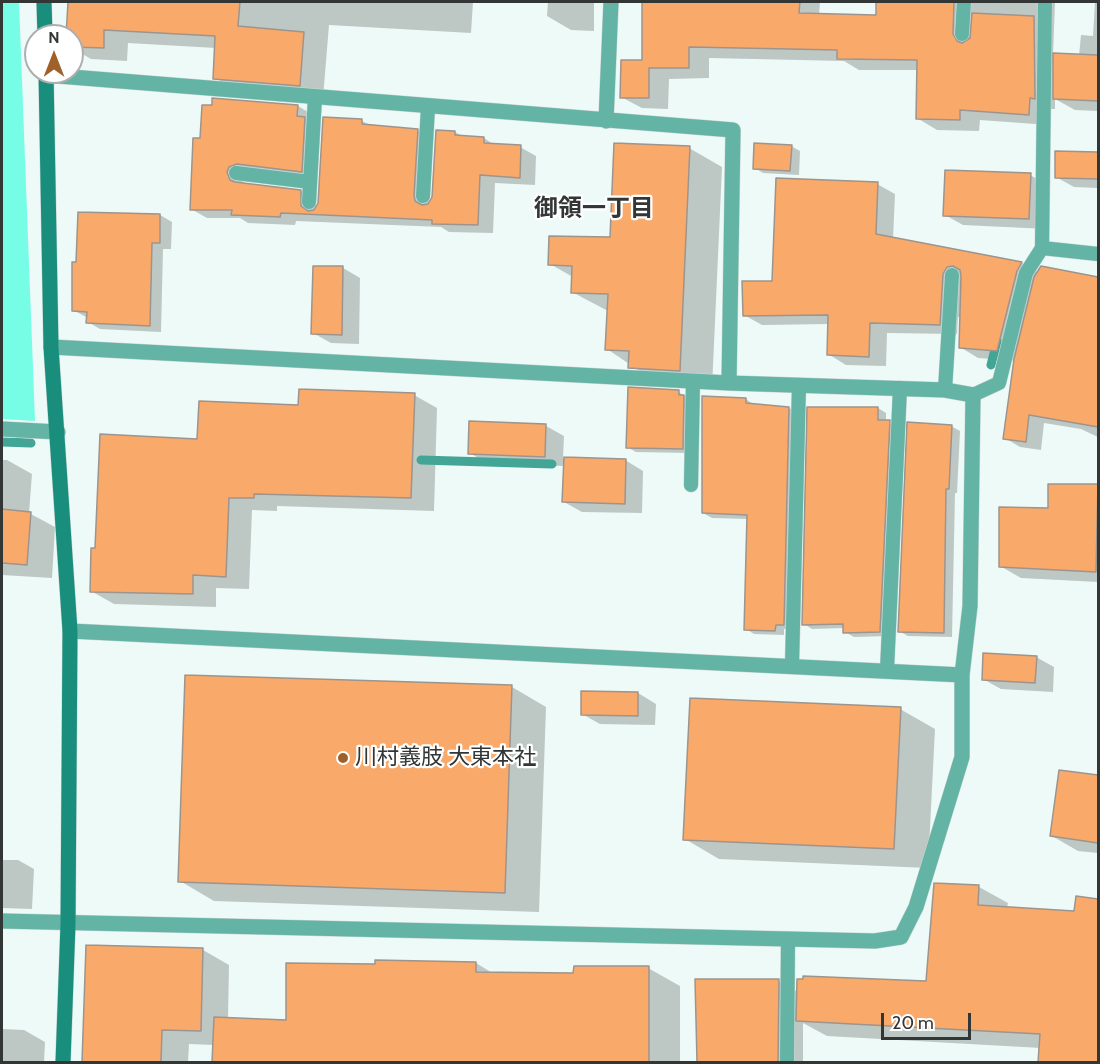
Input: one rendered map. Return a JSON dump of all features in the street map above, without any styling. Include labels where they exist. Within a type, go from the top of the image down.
[{"type":"street","points":[[44,2],[45,24]]},
{"type":"street","points":[[606,121],[611,2]]},
{"type":"street","points":[[84,76],[428,107],[733,130],[729,383]]},
{"type":"street","points":[[46,84],[51,347],[70,631],[68,924],[63,1062]]},
{"type":"street","points":[[2,921],[875,941],[901,937],[916,907],[962,757],[962,675],[970,606],[973,395],[945,390],[729,383],[51,347]]},
{"type":"street","points":[[2,429],[58,432]]},
{"type":"street","points":[[70,631],[962,675]]},
{"type":"lane","points":[[962,34],[964,2]]},
{"type":"lane","points":[[973,395],[999,383],[1026,273],[1042,248],[1046,2],[1031,2]]},
{"type":"lane","points":[[309,202],[315,97]]},
{"type":"lane","points":[[423,196],[428,107]]},
{"type":"lane","points":[[236,173],[310,182]]},
{"type":"lane","points":[[1042,248],[1098,254]]},
{"type":"lane","points":[[945,390],[952,275]]},
{"type":"lane","points":[[691,485],[693,381]]},
{"type":"lane","points":[[792,665],[799,386]]},
{"type":"lane","points":[[887,670],[900,388]]},
{"type":"lane","points":[[787,1062],[788,939]]},
{"type":"green space","points":[[2,2],[19,2],[35,421],[2,419]]},
{"type":"building","points":[[68,2],[240,2],[238,26],[304,32],[300,86],[213,79],[215,36],[104,30],[104,48],[84,47],[84,24],[67,24]]},
{"type":"building","points":[[642,2],[800,2],[799,13],[876,15],[876,2],[954,2],[953,34],[957,41],[962,43],[970,38],[972,13],[1034,16],[1035,99],[1030,98],[1029,115],[960,110],[960,120],[916,119],[917,60],[837,59],[837,50],[689,47],[689,68],[649,68],[649,98],[620,98],[621,60],[642,60]]},
{"type":"building","points":[[1053,53],[1098,55],[1098,101],[1053,99]]},
{"type":"building","points":[[212,98],[298,105],[297,116],[305,117],[302,172],[237,164],[229,167],[227,172],[230,180],[235,182],[301,190],[301,206],[308,211],[314,210],[318,203],[323,117],[362,119],[362,124],[418,129],[414,195],[415,201],[422,205],[428,204],[432,197],[436,130],[455,131],[455,135],[484,137],[484,143],[521,145],[520,178],[480,175],[478,225],[432,224],[432,220],[281,213],[280,217],[231,215],[232,210],[190,210],[193,138],[200,138],[202,105],[212,105]]},
{"type":"building","points":[[614,143],[690,146],[680,371],[628,368],[629,351],[605,350],[608,294],[571,293],[572,266],[548,265],[549,236],[610,237]]},
{"type":"building","points":[[754,143],[792,145],[790,171],[753,169]]},
{"type":"building","points":[[1055,151],[1098,152],[1098,179],[1055,178]]},
{"type":"building","points":[[945,170],[1031,173],[1029,219],[943,216]]},
{"type":"building","points":[[776,178],[878,182],[876,234],[1022,262],[1017,271],[997,351],[959,348],[961,276],[960,270],[953,266],[947,267],[943,274],[940,325],[870,323],[869,357],[827,355],[828,315],[743,316],[742,281],[772,281]]},
{"type":"building","points":[[78,212],[160,214],[160,243],[152,243],[150,326],[86,323],[87,312],[72,311],[72,262],[76,262]]},
{"type":"building","points":[[313,266],[343,266],[342,335],[311,334]]},
{"type":"building","points":[[1041,266],[1098,277],[1098,427],[1029,415],[1026,442],[1003,439],[1014,359],[1034,277]]},
{"type":"building","points":[[628,387],[679,390],[679,395],[684,395],[683,449],[626,448]]},
{"type":"building","points":[[299,389],[415,393],[411,498],[254,494],[254,498],[229,498],[226,577],[193,575],[193,594],[90,592],[91,548],[95,548],[100,434],[197,439],[199,401],[298,405]]},
{"type":"building","points":[[702,396],[746,398],[746,403],[789,407],[784,625],[776,625],[775,631],[744,630],[747,515],[702,513]]},
{"type":"building","points":[[807,407],[878,407],[878,420],[890,420],[880,632],[843,633],[843,624],[802,625]]},
{"type":"building","points":[[469,421],[546,424],[545,457],[468,454]]},
{"type":"building","points":[[907,422],[952,425],[949,489],[946,489],[944,633],[898,632]]},
{"type":"building","points":[[564,457],[626,459],[625,504],[562,502]]},
{"type":"building","points":[[1048,484],[1098,484],[1096,572],[999,567],[999,507],[1048,508]]},
{"type":"building","points":[[2,509],[31,512],[27,565],[2,563]]},
{"type":"building","points":[[983,653],[1037,656],[1035,683],[982,680]]},
{"type":"building","points":[[185,675],[512,685],[505,893],[178,882]]},
{"type":"building","points":[[581,691],[638,692],[638,716],[581,715]]},
{"type":"building","points":[[690,698],[901,707],[894,849],[683,840]]},
{"type":"building","points":[[1059,770],[1098,775],[1098,843],[1050,836]]},
{"type":"building","points":[[934,883],[979,885],[978,905],[1074,911],[1076,896],[1098,899],[1098,1062],[1038,1062],[1040,1034],[796,1021],[797,979],[803,979],[803,976],[926,981]]},
{"type":"building","points":[[86,945],[203,948],[201,1031],[162,1030],[161,1062],[82,1062]]},
{"type":"building","points":[[375,960],[476,962],[476,972],[573,973],[574,966],[649,966],[649,1062],[212,1062],[214,1017],[286,1020],[286,963],[375,964]]},
{"type":"building","points":[[695,979],[779,979],[778,1062],[697,1062]]},
{"type":"waterway","points":[[991,365],[997,341]]},
{"type":"waterway","points":[[2,442],[31,443]]},
{"type":"waterway","points":[[421,460],[552,464]]},
{"type":"place","name":"川村義肢 大東本社","points":[[343,758]]},
{"type":"district","name":"御領一丁目","points":[[594,209]]}]
